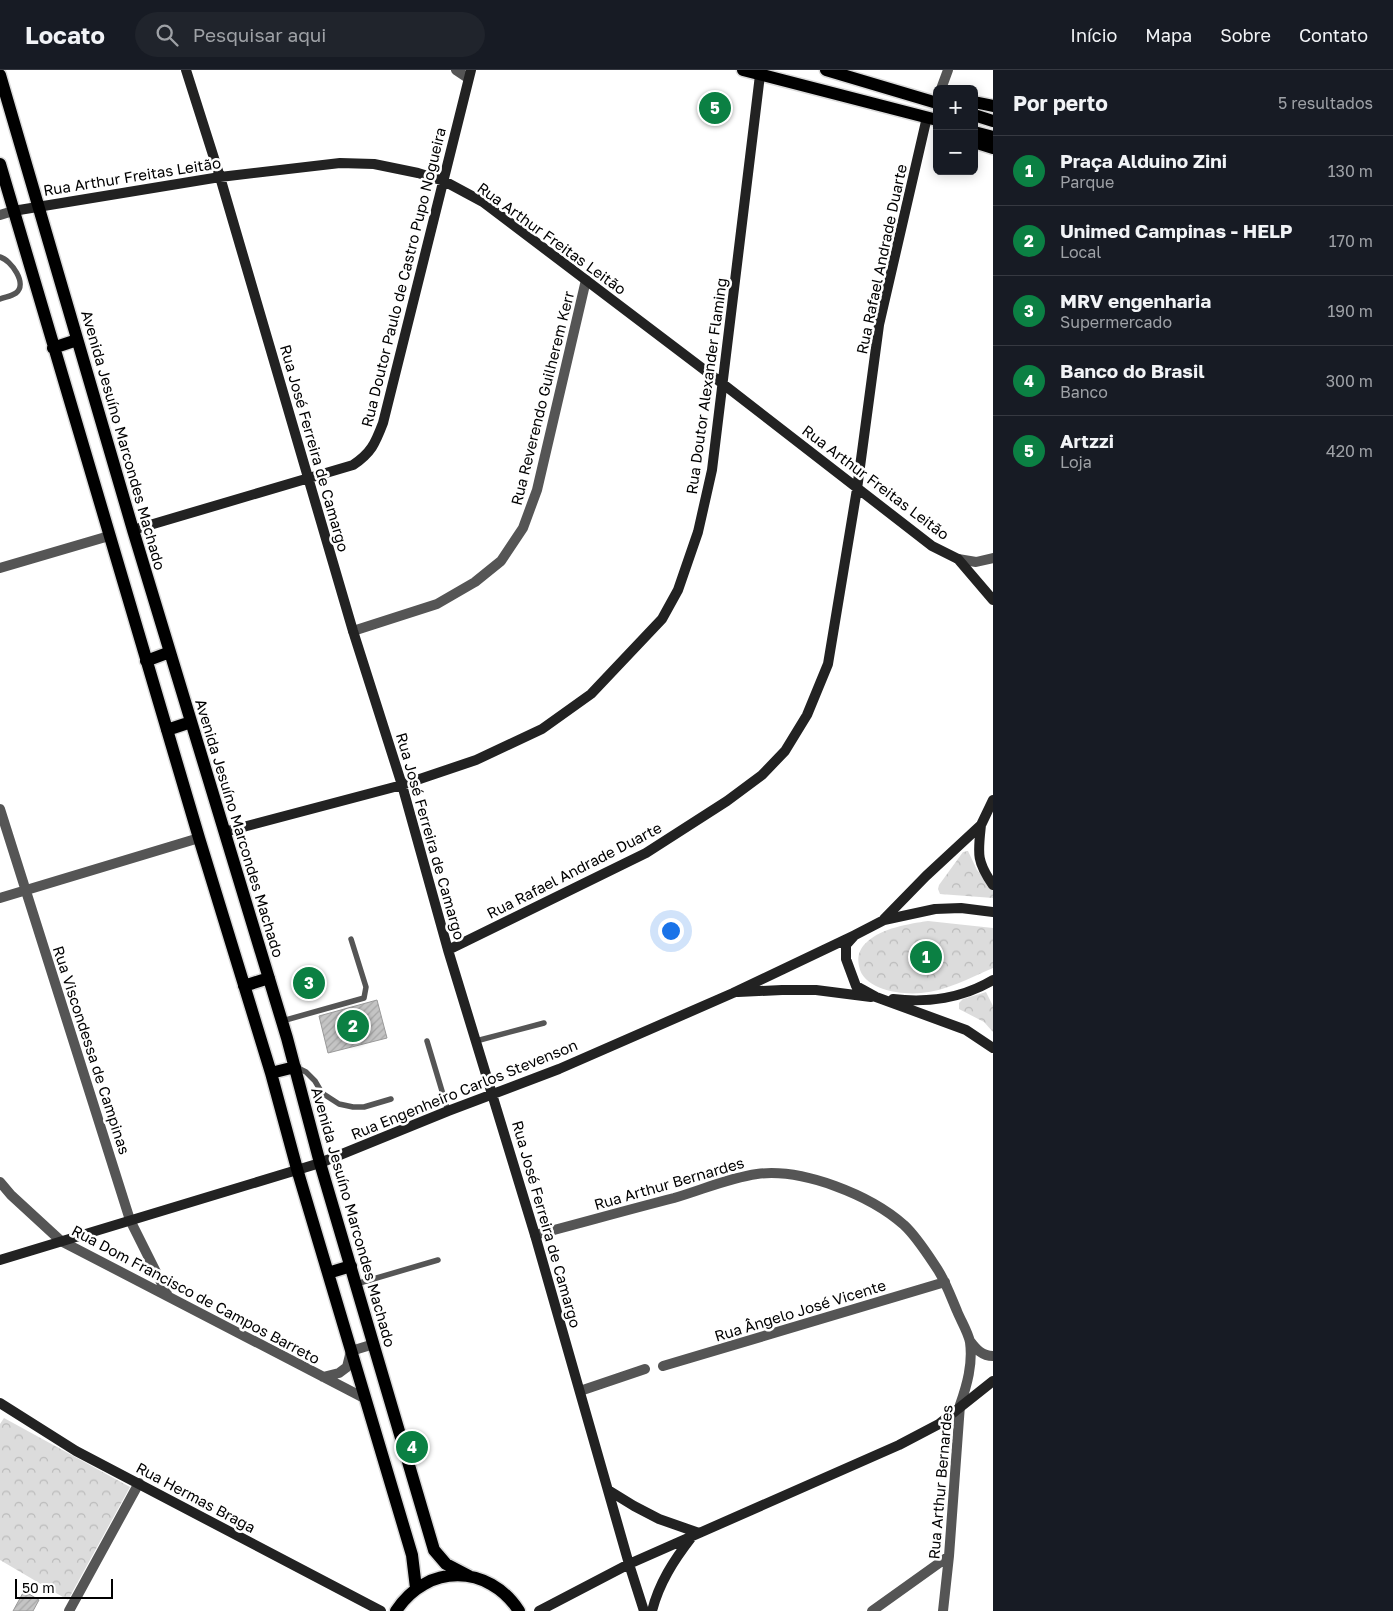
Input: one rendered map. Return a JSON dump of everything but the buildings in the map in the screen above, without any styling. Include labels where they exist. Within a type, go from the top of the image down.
[{"type":"main road","points":[[743,70],[933,120]]},
{"type":"main road","points":[[826,70],[933,101]]},
{"type":"main road","name":"Avenida Jesuíno Marcondes Machado","points":[[0,75],[5,112],[39,206],[133,530],[269,978],[320,1163],[434,1550],[446,1564],[469,1576],[492,1584],[511,1598],[519,1611]]},
{"type":"main road","points":[[978,103],[993,106]]},
{"type":"main road","points":[[978,116],[993,121]]},
{"type":"main road","points":[[978,133],[993,137]]},
{"type":"main road","points":[[978,143],[993,148]]},
{"type":"main road","points":[[0,164],[146,661],[271,1073],[297,1169],[412,1555],[416,1588]]},
{"type":"main road","points":[[53,348],[77,340]]},
{"type":"main road","points":[[146,661],[170,652]]},
{"type":"main road","points":[[167,730],[191,722]]},
{"type":"main road","points":[[244,986],[269,978]]},
{"type":"main road","points":[[271,1073],[295,1067]]},
{"type":"main road","points":[[328,1273],[351,1266]]},
{"type":"main road","points":[[396,1611],[416,1588],[433,1580],[451,1576],[469,1576]]},
{"type":"street","name":"Rua José Ferreira de Camargo","points":[[186,70],[220,176],[353,631],[402,785],[448,950],[535,1235],[644,1611]]},
{"type":"street","points":[[456,70],[469,74]]},
{"type":"street","points":[[942,85],[948,70]]},
{"type":"street","name":"Rua Doutor Paulo de Castro Pupo Nogueira","points":[[133,530],[352,465],[366,456],[377,440],[385,413],[469,74]]},
{"type":"street","name":"Rua Doutor Alexander Flaming","points":[[224,832],[402,785],[476,760],[542,729],[591,694],[662,619],[678,590],[698,532],[712,470],[760,74]]},
{"type":"street","name":"Rua Rafael Andrade Duarte","points":[[448,950],[646,853],[734,796],[762,775],[785,751],[807,715],[828,664],[857,489],[879,325],[933,120]]},
{"type":"street","name":"Rua Arthur Freitas Leitão","points":[[0,215],[39,206],[220,176],[340,163],[374,164],[444,181],[483,202],[932,546],[958,559],[993,600]]},
{"type":"street","name":"Rua Reverendo Guilherem Kerr","points":[[353,631],[438,604],[476,582],[501,561],[524,528],[538,490],[586,280]]},
{"type":"street","points":[[0,568],[109,536]]},
{"type":"street","points":[[958,559],[976,562],[993,558]]},
{"type":"street","points":[[993,800],[981,826],[978,854],[985,874],[993,885]]},
{"type":"street","name":"Rua Viscondessa de Campinas","points":[[0,808],[130,1220],[168,1296]]},
{"type":"street","points":[[884,920],[926,876],[981,826]]},
{"type":"street","points":[[0,898],[199,838]]},
{"type":"street","points":[[884,920],[935,909],[962,908],[993,912]]},
{"type":"street","name":"Rua Engenheiro Carlos Stevenson","points":[[0,1260],[320,1163],[448,1111],[559,1069],[733,993],[884,920]]},
{"type":"street","points":[[855,935],[846,945],[846,959],[856,986],[876,998],[966,1030],[993,1048]]},
{"type":"street","points":[[876,998],[926,1002],[961,994],[993,980]]},
{"type":"street","name":"Rua Engenheiro Carlos Stevenson","points":[[733,993],[816,990],[876,998]]},
{"type":"street","name":"Rua Arthur Bernardes","points":[[535,1235],[700,1191],[729,1179],[760,1174],[790,1175],[816,1180],[854,1192],[904,1225],[928,1254],[945,1282],[970,1341],[971,1367],[960,1405],[944,1611]]},
{"type":"street","name":"Rua Dom Francisco de Campos Barreto","points":[[0,1182],[11,1195],[61,1241],[366,1399]]},
{"type":"street","name":"Rua Ângelo José Vicente","points":[[663,1366],[945,1282]]},
{"type":"street","points":[[970,1341],[978,1351],[988,1356],[993,1356]]},
{"type":"street","points":[[323,1377],[339,1373],[347,1368],[351,1351],[374,1344]]},
{"type":"street","points":[[580,1391],[645,1369]]},
{"type":"street","points":[[539,1611],[629,1564],[900,1445],[939,1424],[960,1405],[993,1381]]},
{"type":"street","name":"Rua Hermas Braga","points":[[0,1403],[76,1451],[381,1611]]},
{"type":"street","points":[[69,1611],[139,1483]]},
{"type":"street","points":[[608,1490],[659,1519],[696,1535]]},
{"type":"street","points":[[652,1611],[671,1566],[696,1535]]},
{"type":"street","points":[[872,1611],[949,1556]]},
{"type":"lane","points":[[0,257],[10,262],[20,284],[20,288],[16,293],[0,299]]},
{"type":"lane","points":[[281,1021],[364,998],[366,987],[350,939]]},
{"type":"lane","points":[[476,1041],[544,1023]]},
{"type":"lane","points":[[427,1041],[448,1111]]},
{"type":"lane","points":[[295,1067],[306,1072],[315,1081],[322,1093],[339,1104],[364,1107],[391,1099]]},
{"type":"lane","points":[[356,1284],[438,1260]]},
{"type":"green space","points":[[968,851],[977,870],[993,888],[993,898],[940,894],[939,885],[963,852]]},
{"type":"green space","points":[[928,921],[993,928],[993,968],[949,987],[921,993],[894,992],[875,986],[868,981],[862,974],[858,963],[859,953],[864,945],[873,937],[888,930]]},
{"type":"green space","points":[[986,992],[993,1006],[993,1032],[984,1022],[959,1009],[959,1003],[963,999]]},
{"type":"green space","points":[[4,1418],[130,1487],[68,1600],[0,1560],[0,1424]]},
{"type":"place","name":"Artzzi","points":[[715,108]]},
{"type":"place","name":"Praça Alduino Zini","points":[[926,957]]},
{"type":"place","name":"MRV engenharia","points":[[309,983]]},
{"type":"place","name":"Unimed Campinas - HELP","points":[[353,1026]]},
{"type":"place","name":"Banco do Brasil","points":[[412,1447]]}]
